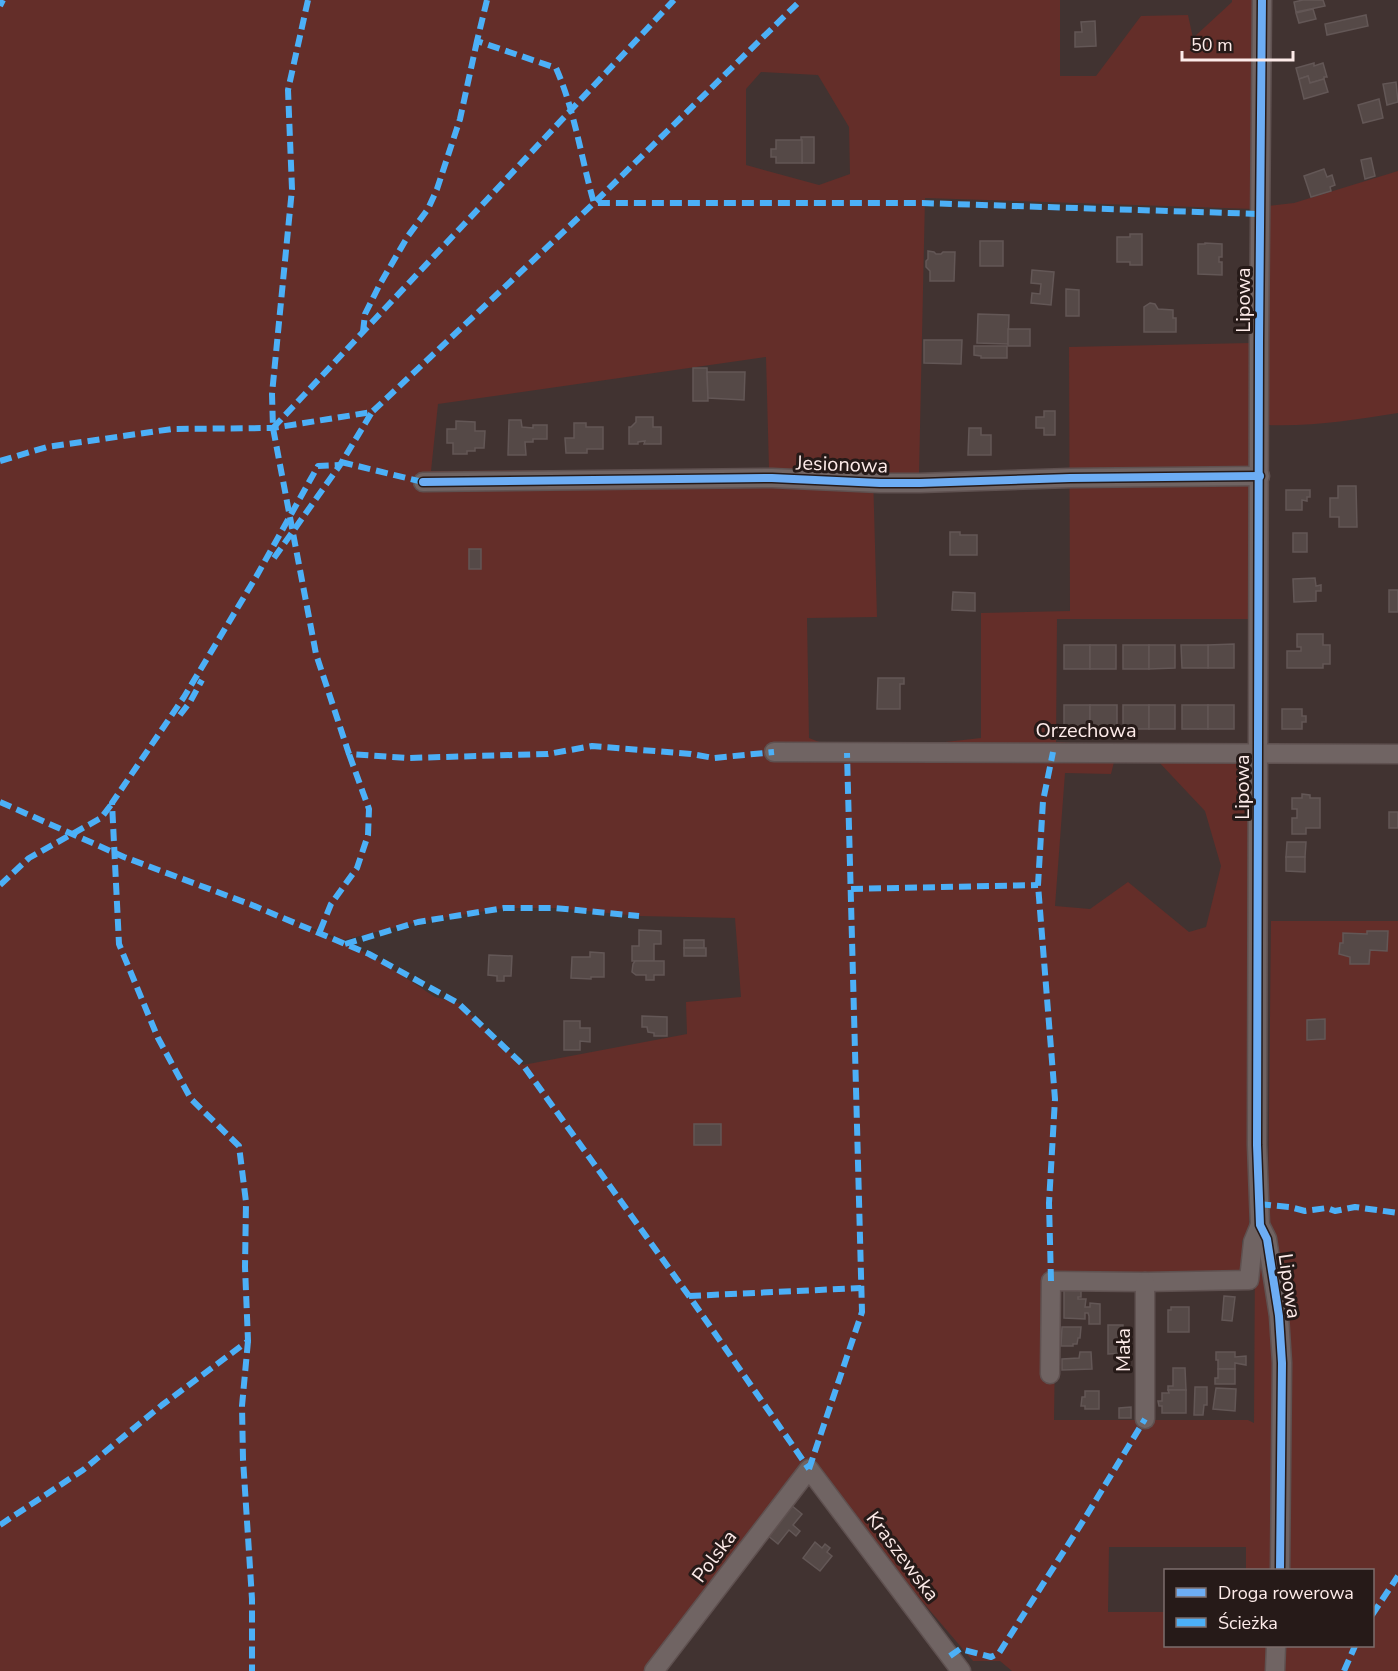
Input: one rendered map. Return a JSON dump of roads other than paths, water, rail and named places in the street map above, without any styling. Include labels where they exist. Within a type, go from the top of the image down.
[{"type":"street","name":"Lipowa","points":[[1262,0],[1257,1145],[1260,1225],[1267,1239],[1282,1363],[1280,1569]]},
{"type":"street","name":"Jesionowa","points":[[423,482],[772,478],[920,483],[1070,478],[1260,476]]},
{"type":"street","name":"Orzechowa","points":[[774,752],[1398,754]]},
{"type":"street","name":"Lipowa","points":[[1145,1281],[1249,1280],[1253,1242],[1260,1225]]},
{"type":"street","points":[[1050,1374],[1051,1281],[1145,1281]]},
{"type":"street","name":"Mała","points":[[1145,1281],[1145,1419]]},
{"type":"street","name":"Polska","points":[[654,1671],[809,1469]]},
{"type":"street","name":"Kraszewska","points":[[809,1469],[961,1671]]},
{"type":"street","points":[[1275,1671],[1276,1647]]}]
